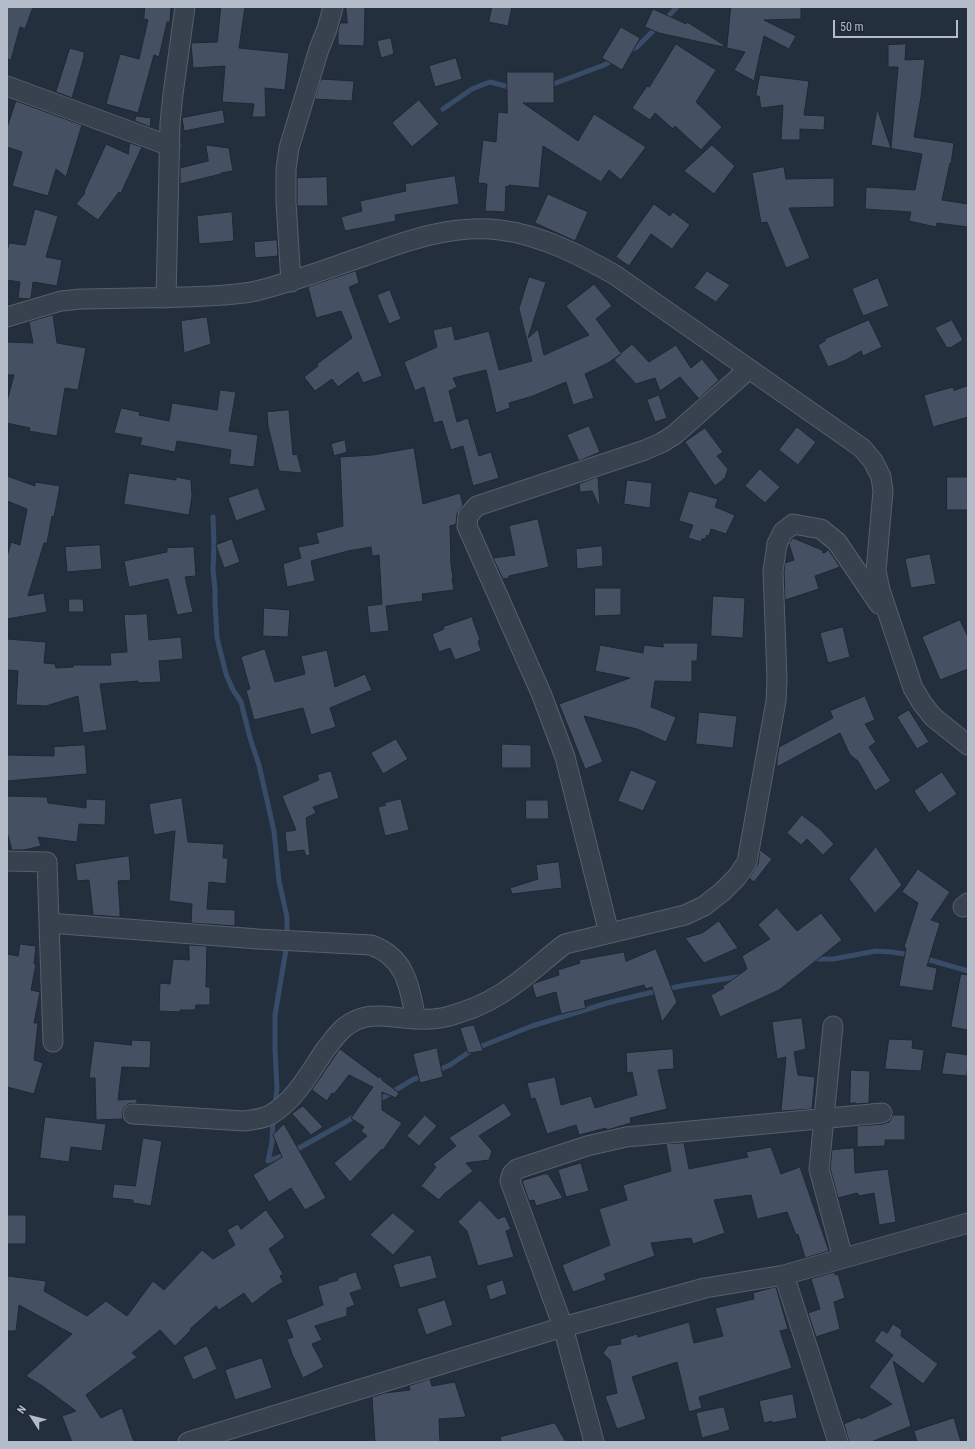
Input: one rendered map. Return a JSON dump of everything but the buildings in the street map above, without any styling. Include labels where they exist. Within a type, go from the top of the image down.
[{"type":"street","points":[[166,298],[170,146],[173,94],[185,7]]},
{"type":"street","points":[[291,282],[286,202],[286,169],[289,148],[333,7]]},
{"type":"street","points":[[7,86],[170,146]]},
{"type":"street","points":[[7,317],[61,301],[74,299],[166,298],[211,296],[254,291],[291,282],[412,239],[453,231],[478,229],[501,230],[538,239],[588,260],[615,275],[862,448],[873,461],[881,477],[883,491],[876,571],[880,590],[890,620],[913,688],[922,703],[932,717],[968,744]]},
{"type":"street","points":[[609,933],[565,757],[541,694],[467,526],[468,516],[477,506],[645,450],[661,443],[674,435],[749,369]]},
{"type":"street","points":[[134,1114],[244,1121],[255,1120],[270,1115],[296,1092],[332,1041],[344,1028],[360,1018],[380,1015],[416,1020],[438,1019],[459,1014],[480,1006],[517,983],[549,955],[565,944],[685,915],[704,906],[722,892],[737,877],[746,862],[776,701],[777,679],[773,571],[777,544],[783,532],[794,524],[821,529],[837,542],[890,620]]},
{"type":"street","points":[[7,861],[47,862],[52,1042]]},
{"type":"street","points":[[49,923],[258,939],[371,945],[383,950],[396,962],[407,978],[416,1020]]},
{"type":"street","points":[[833,1026],[819,1169],[843,1258]]},
{"type":"street","points":[[594,1442],[563,1327],[510,1181],[512,1174],[517,1169],[587,1146],[626,1137],[882,1113]]},
{"type":"street","points":[[188,1442],[563,1327],[706,1288],[784,1275],[968,1223]]},
{"type":"street","points":[[784,1275],[838,1442]]},
{"type":"waterway","points":[[665,20],[677,7]]},
{"type":"waterway","points":[[629,51],[637,47],[657,27]]},
{"type":"waterway","points":[[548,86],[604,65],[615,59]]},
{"type":"waterway","points":[[443,109],[472,89],[490,82],[513,88]]},
{"type":"waterway","points":[[213,517],[213,569],[217,638],[226,674],[233,690],[241,702],[250,738],[259,765],[274,831],[279,881],[287,917],[287,944],[275,1015],[277,1089],[275,1104]]},
{"type":"waterway","points":[[812,959],[833,959],[876,951],[911,955]]},
{"type":"waterway","points":[[923,958],[968,971]]},
{"type":"waterway","points":[[436,1071],[450,1065],[472,1050],[532,1026],[611,1002],[657,991],[743,976]]},
{"type":"waterway","points":[[377,1101],[414,1079],[424,1076]]},
{"type":"waterway","points":[[268,1161],[292,1152],[357,1115]]},
{"type":"waterway","points":[[268,1161],[272,1142],[273,1118]]}]
